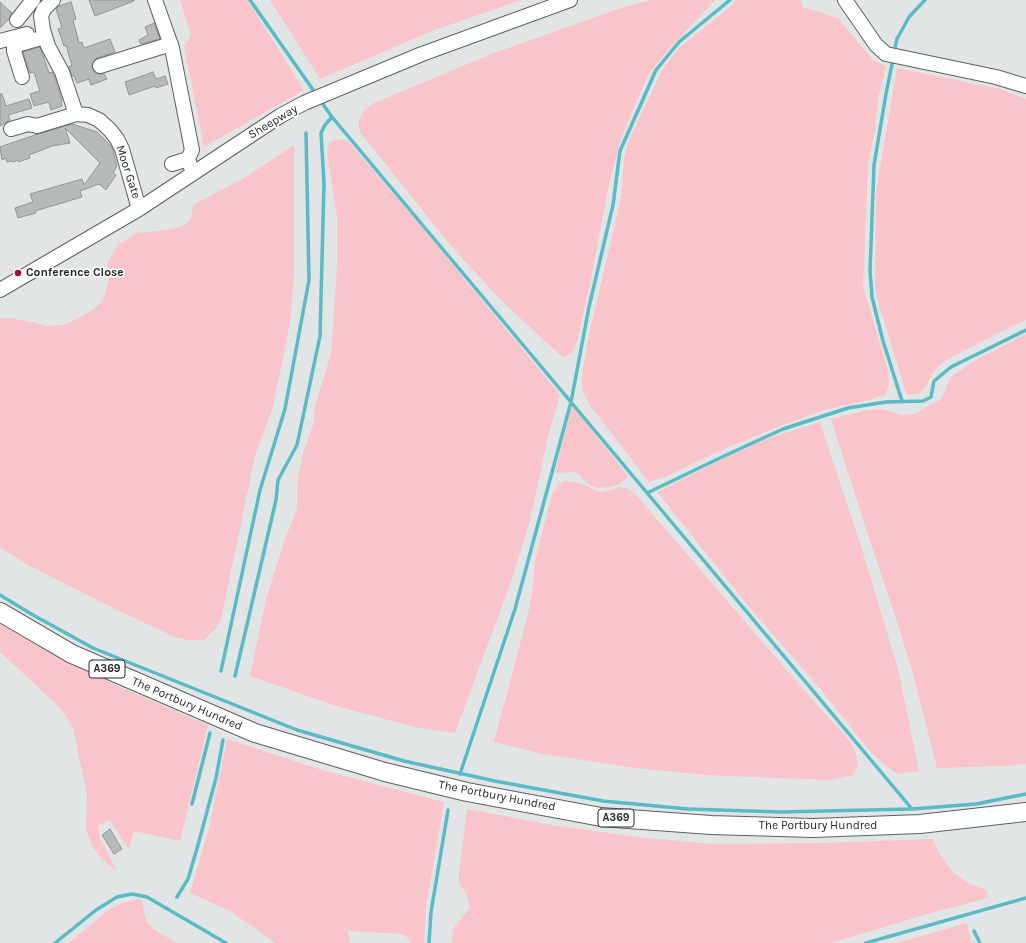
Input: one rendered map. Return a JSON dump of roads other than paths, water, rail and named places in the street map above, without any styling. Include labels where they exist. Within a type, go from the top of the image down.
[{"type":"main road","name":"The Portbury Hundred","points":[[0,612],[72,654],[255,733],[385,772],[467,792],[601,817],[727,825],[813,828],[920,824],[1026,812]]},
{"type":"street","points":[[53,0],[42,12],[41,19],[44,34],[50,51],[62,72],[76,114]]},
{"type":"street","points":[[155,0],[171,44],[192,150],[188,159],[193,173]]},
{"type":"street","name":"Sheepway","points":[[0,290],[139,209],[280,116],[318,97],[422,54],[570,0]]},
{"type":"street","points":[[845,0],[876,45],[886,54],[996,77],[1026,86]]},
{"type":"street","points":[[17,20],[30,3],[42,12]]},
{"type":"street","points":[[0,41],[44,34]]},
{"type":"street","points":[[22,77],[14,48],[44,34]]},
{"type":"street","points":[[100,66],[118,66],[171,44]]},
{"type":"street","name":"Moor Gate","points":[[10,129],[27,119],[37,126],[76,114],[85,114],[94,117],[103,123],[114,134],[122,149],[139,209]]},
{"type":"street","points":[[172,164],[188,159]]},
{"type":"waterway","points":[[250,0],[316,94]]},
{"type":"waterway","points":[[460,774],[515,609],[571,402],[589,307],[613,205],[620,151],[656,70],[679,42],[730,0]]},
{"type":"waterway","points":[[894,53],[897,39],[909,17],[925,0]]},
{"type":"waterway","points":[[893,59],[874,165],[870,271],[872,297],[883,341],[902,401]]},
{"type":"waterway","points":[[320,100],[332,117],[912,809]]},
{"type":"waterway","points":[[235,676],[276,500],[278,480],[297,445],[320,336],[324,183],[321,133],[325,125],[332,117]]},
{"type":"waterway","points":[[221,671],[260,490],[285,409],[309,280],[306,133]]},
{"type":"waterway","points":[[647,493],[783,429],[848,408],[886,402],[923,401],[931,397],[934,381],[951,367],[1026,330]]},
{"type":"waterway","points":[[0,595],[93,648],[297,730],[404,761],[495,781],[603,801],[688,809],[780,812],[912,809],[976,804],[1026,794]]},
{"type":"waterway","points":[[192,804],[210,733]]},
{"type":"waterway","points":[[177,897],[188,879],[198,845],[216,778],[223,740]]},
{"type":"waterway","points":[[429,943],[431,912],[448,810]]},
{"type":"waterway","points":[[55,943],[96,910],[117,897],[132,894],[147,897],[226,943]]},
{"type":"waterway","points":[[866,943],[1026,898]]},
{"type":"waterway","points":[[974,931],[980,943]]},
{"type":"place","name":"Conference Close","points":[[18,273]]}]
